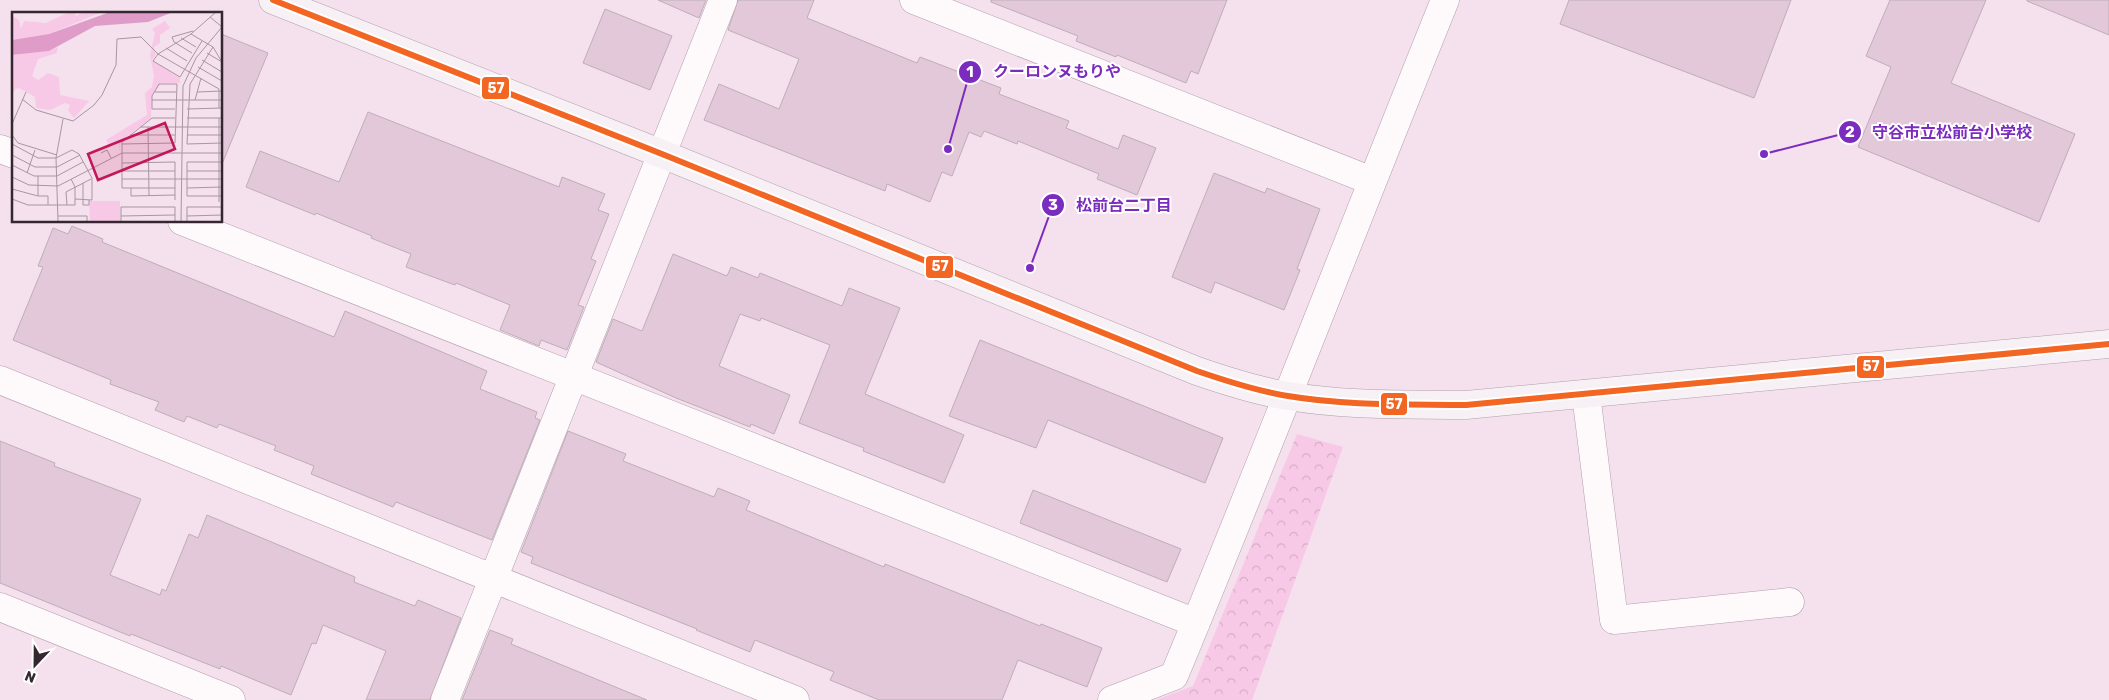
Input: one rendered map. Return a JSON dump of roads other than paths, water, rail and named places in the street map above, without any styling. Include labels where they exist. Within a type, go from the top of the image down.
[{"type":"street","points":[[273,0],[662,154],[1197,371],[1288,396],[1364,404],[1466,405],[2109,344]]},
{"type":"street","points":[[445,700],[724,0]]},
{"type":"street","points":[[914,0],[1372,181]]},
{"type":"street","points":[[1112,700],[1174,676],[1288,396],[1445,0]]},
{"type":"street","points":[[0,149],[12,153]]},
{"type":"street","points":[[185,222],[1196,623]]},
{"type":"street","points":[[0,380],[794,700]]},
{"type":"street","points":[[1586,394],[1614,620],[1790,602]]},
{"type":"street","points":[[0,607],[231,700]]},
{"type":"place","name":"クーロンヌもりや","points":[[948,149]]},
{"type":"place","name":"守谷市立松前台小学校","points":[[1764,154]]},
{"type":"place","name":"松前台二丁目","points":[[1030,268]]}]
